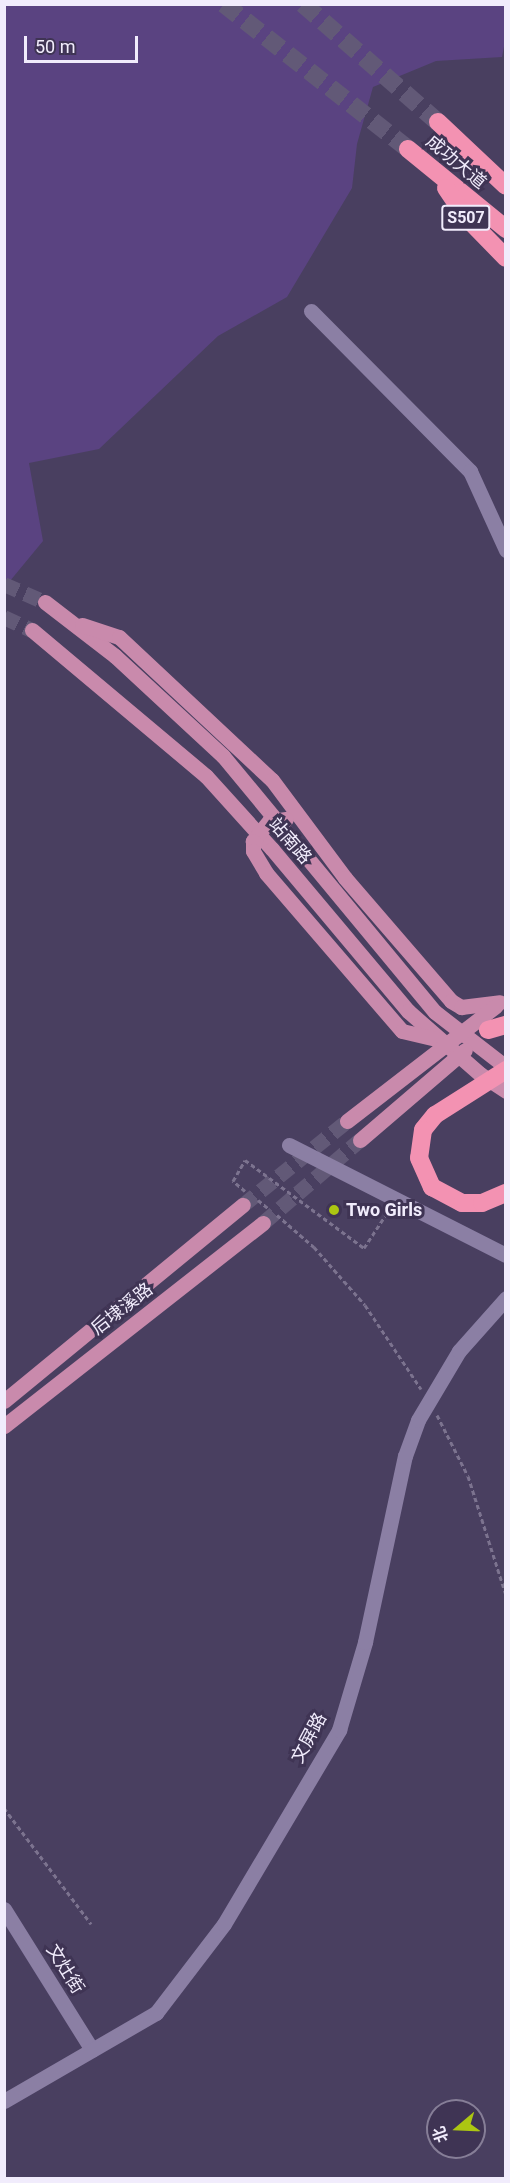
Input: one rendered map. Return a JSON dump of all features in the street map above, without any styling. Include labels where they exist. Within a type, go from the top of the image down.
[{"type":"highway","name":"成功大道","points":[[438,122],[472,157],[506,186]]},
{"type":"highway","name":"成功大道","points":[[408,149],[506,229]]},
{"type":"highway","points":[[472,157],[506,168]]},
{"type":"highway","name":"S507","points":[[435,171],[464,215],[506,258]]},
{"type":"highway","points":[[506,1068],[435,1115],[423,1130],[419,1158],[432,1186],[462,1203],[482,1203],[506,1193]]},
{"type":"main road","name":"站南路","points":[[45,602],[115,656],[223,756],[435,1012],[506,1068]]},
{"type":"main road","points":[[70,621],[119,637],[272,780],[319,844],[451,1001],[462,1007],[504,1005]]},
{"type":"main road","name":"站南路","points":[[32,630],[206,776],[272,849],[408,1011],[439,1039],[506,1090]]},
{"type":"main road","points":[[319,844],[290,819],[269,821],[253,841],[253,850],[266,873],[402,1031],[439,1039]]},
{"type":"main road","points":[[360,1140],[497,1027],[504,1005]]},
{"type":"main road","points":[[347,1121],[504,1005]]},
{"type":"main road","name":"后埭溪路","points":[[4,1401],[243,1205]]},
{"type":"main road","name":"后埭溪路","points":[[4,1426],[263,1223]]},
{"type":"street","points":[[311,311],[470,471],[506,550]]},
{"type":"street","points":[[289,1145],[506,1255]]},
{"type":"street","name":"文屏路","points":[[4,2101],[156,2013],[224,1924],[339,1730],[365,1642],[405,1456],[429,1402],[459,1351],[506,1298]]},
{"type":"street","name":"文灶街","points":[[4,1909],[92,2050]]},
{"type":"path","points":[[396,1199],[364,1248],[245,1160],[233,1181],[314,1246],[386,1334],[429,1402],[468,1476],[506,1595]]},
{"type":"path","points":[[4,1808],[91,1924]]},
{"type":"shaded area","points":[[5,4],[505,5],[506,36],[502,57],[436,61],[373,87],[357,144],[352,188],[287,297],[218,336],[99,449],[29,463],[43,541],[5,587]]},
{"type":"tunnel","points":[[224,4],[408,149]]},
{"type":"tunnel","points":[[303,4],[438,122]]},
{"type":"tunnel","points":[[4,584],[45,602]]},
{"type":"tunnel","points":[[4,617],[32,630]]},
{"type":"tunnel","points":[[243,1205],[347,1121]]},
{"type":"tunnel","points":[[263,1223],[360,1140]]},
{"type":"place","name":"Two Girls","points":[[334,1210]]}]
